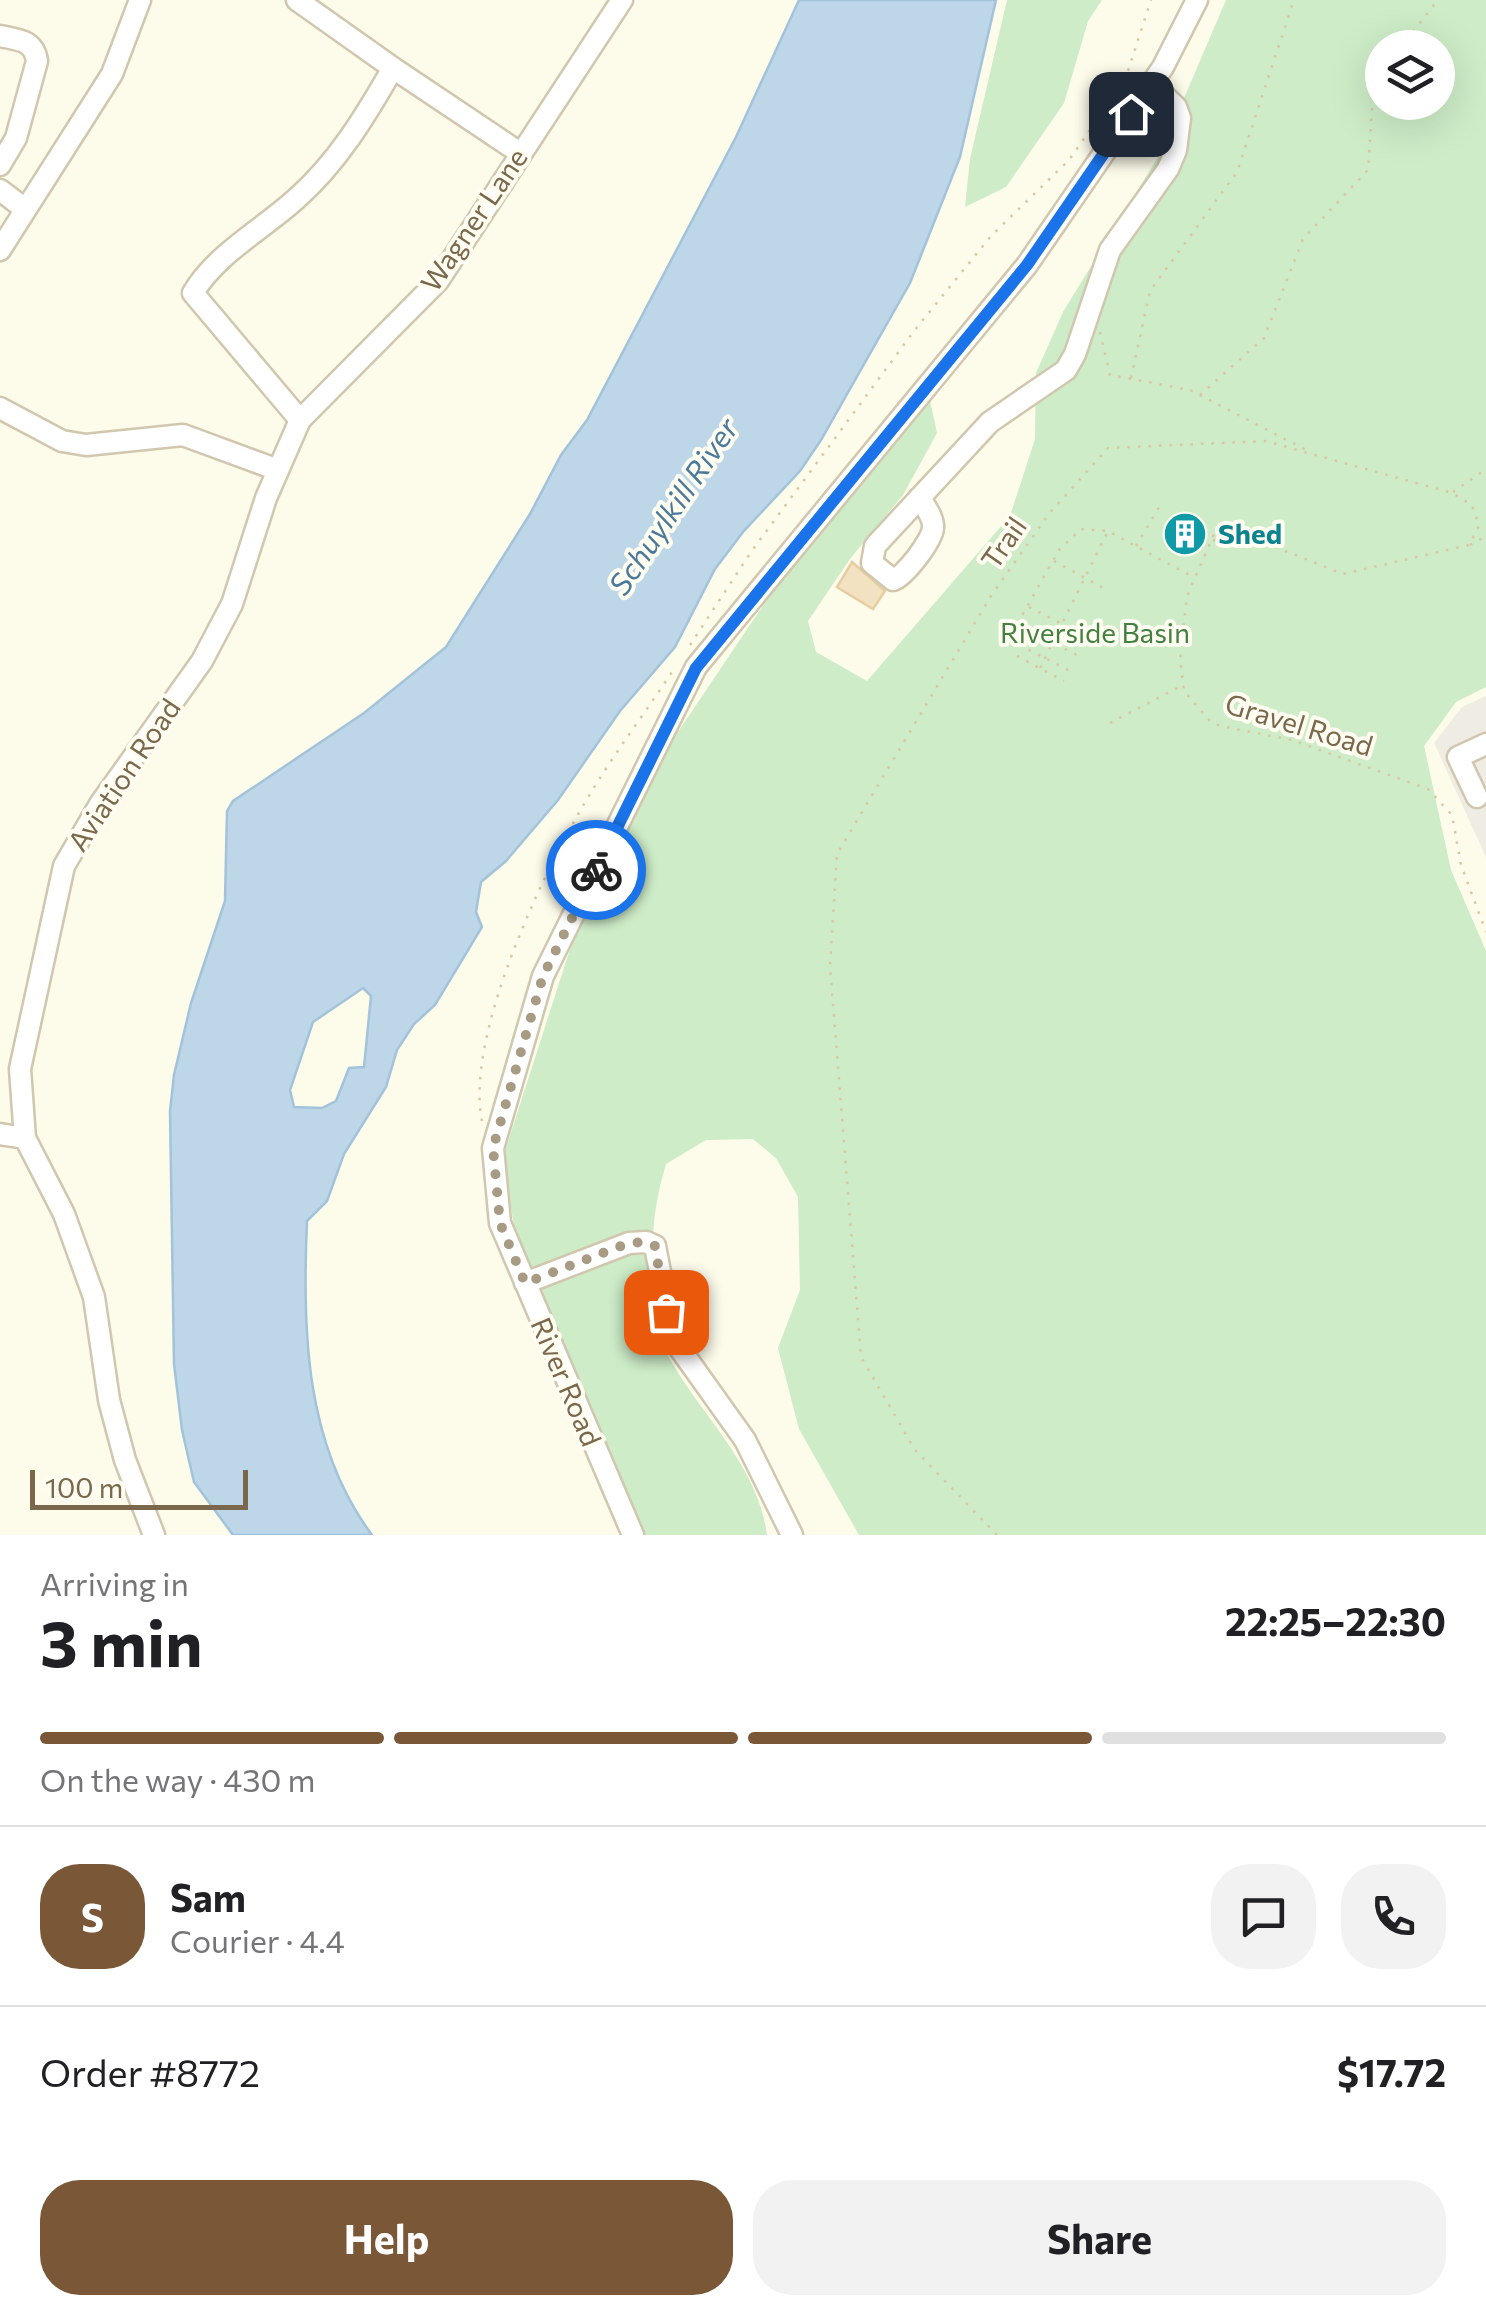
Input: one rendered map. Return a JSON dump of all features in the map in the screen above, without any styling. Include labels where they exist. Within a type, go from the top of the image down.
[{"type":"street","points":[[0,250],[112,74],[140,0]]},
{"type":"street","points":[[296,0],[520,153]]},
{"type":"street","name":"Wagner Lane","points":[[300,420],[438,281],[622,0]]},
{"type":"street","name":"River Road","points":[[633,1535],[500,1223],[493,1148],[543,976],[696,668],[1027,265],[1152,83],[1197,0]]},
{"type":"street","points":[[0,36],[26,42],[35,50],[38,61],[0,165]]},
{"type":"street","points":[[300,420],[193,293],[205,273],[300,196],[322,172],[354,134],[393,68]]},
{"type":"street","points":[[919,498],[990,422],[1066,370],[1110,250],[1168,169],[1176,150],[1180,118],[1176,107],[1152,83]]},
{"type":"street","points":[[0,190],[25,209]]},
{"type":"street","points":[[0,408],[62,441],[86,446],[184,435],[278,470]]},
{"type":"street","name":"Aviation Road","points":[[154,1535],[125,1460],[109,1400],[94,1297],[64,1214],[25,1138],[20,1068],[64,866],[100,804],[202,661],[232,604],[278,470],[300,420]]},
{"type":"street","points":[[1483,802],[1458,757],[1486,744]]},
{"type":"street","points":[[0,1134],[25,1138]]},
{"type":"street","points":[[525,1283],[629,1243],[655,1246],[673,1339],[745,1440],[792,1535]]},
{"type":"path","points":[[1131,378],[1150,291],[1237,172],[1294,0]]},
{"type":"path","points":[[1414,30],[1438,0]]},
{"type":"path","points":[[1200,395],[1264,338],[1303,239],[1368,170],[1371,120]]},
{"type":"path","points":[[1093,302],[1110,374],[1200,395],[1320,456],[1452,493],[1472,505],[1480,526],[1469,546]]},
{"type":"path","name":"Trail","points":[[997,1535],[915,1450],[860,1357],[830,966],[838,854],[990,596],[1048,515],[1108,448],[1265,441],[1320,456]]},
{"type":"path","points":[[1452,493],[1486,469]]},
{"type":"path","points":[[1136,546],[1161,504]]},
{"type":"path","points":[[1110,723],[1182,686],[1183,624],[1194,578],[1218,525]]},
{"type":"path","points":[[1070,671],[1008,641],[1052,561],[1075,533],[1088,528],[1108,532],[1194,578]]},
{"type":"path","points":[[1040,668],[1108,532]]},
{"type":"path","points":[[1212,540],[1268,544],[1343,574],[1469,546],[1486,536]]},
{"type":"path","points":[[1052,561],[1107,590]]},
{"type":"path","points":[[1027,606],[1097,642]]},
{"type":"path","points":[[1016,624],[1077,655]]},
{"type":"path","points":[[1016,656],[1064,681]]},
{"type":"path","name":"Gravel Road","points":[[1182,686],[1198,709],[1220,726],[1292,740],[1428,789],[1452,815],[1461,864],[1486,932]]},
{"type":"shaded area","points":[[1486,696],[1486,857],[1434,743],[1462,707]]},
{"type":"green space","points":[[1007,0],[1102,0],[1088,21],[1064,103],[1006,187],[965,207],[970,159]]},
{"type":"green space","name":"Riverside Basin","points":[[1226,0],[1486,0],[1486,687],[1456,702],[1424,746],[1451,870],[1486,951],[1486,1535],[859,1535],[799,1429],[778,1348],[800,1290],[798,1197],[776,1158],[753,1139],[706,1140],[666,1164],[656,1204],[653,1258],[668,1356],[741,1465],[762,1510],[767,1535],[641,1535],[534,1297],[509,1197],[506,1148],[591,884],[649,775],[795,558],[929,396],[937,433],[903,495],[850,559],[808,621],[816,652],[867,681],[1010,516],[1035,439],[1036,373],[1063,312],[1161,152]]},
{"type":"water","name":"Schuylkill River","points":[[799,0],[996,0],[960,157],[910,283],[821,440],[800,471],[743,532],[715,569],[675,647],[620,711],[558,800],[506,861],[481,882],[476,912],[482,927],[435,1005],[414,1024],[397,1050],[386,1087],[344,1154],[327,1201],[307,1221],[306,1303],[312,1385],[333,1463],[372,1535],[233,1535],[194,1482],[182,1430],[174,1364],[170,1111],[191,1003],[225,901],[227,811],[233,801],[364,713],[446,647],[530,514],[561,455],[587,420],[736,137]],"holes":[[[363,988],[371,996],[364,1067],[349,1068],[336,1101],[322,1108],[294,1107],[290,1090],[313,1022]]]},
{"type":"building","points":[[852,562],[885,591],[873,609],[837,587]]},
{"type":"way so far","points":[[596,870],[543,976],[493,1148],[500,1223],[525,1283],[629,1243],[655,1246],[666,1312]]},
{"type":"place","name":"Shed","points":[[1185,534]]},
{"type":"route","points":[[596,870],[696,668],[1027,265],[1131,114]]}]
